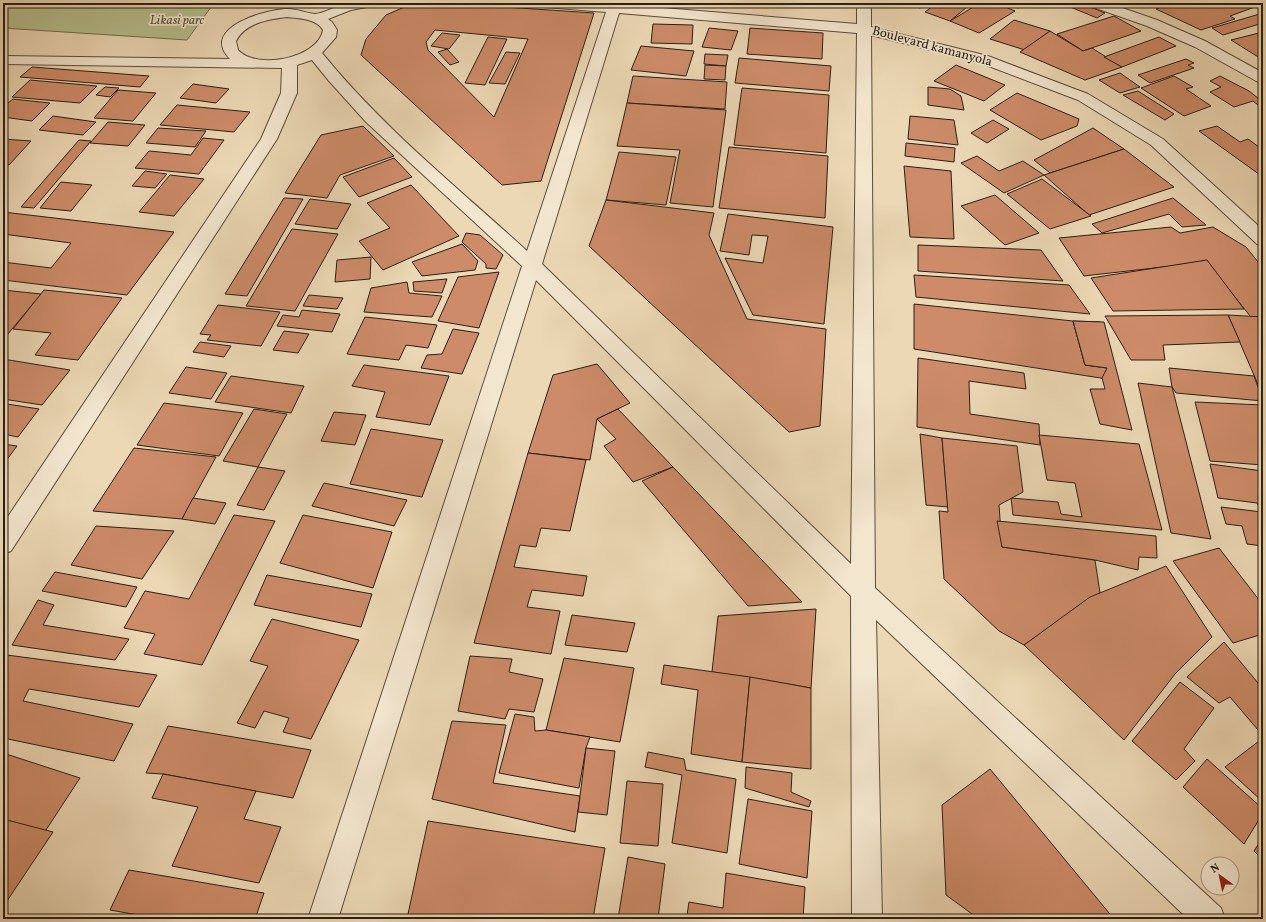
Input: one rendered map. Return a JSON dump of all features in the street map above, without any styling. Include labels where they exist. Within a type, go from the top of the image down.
[{"type":"street","points":[[263,3],[274,15]]},
{"type":"street","points":[[318,18],[347,7],[367,3]]},
{"type":"street","name":"Boulevard kamanyola","points":[[545,3],[864,28],[983,59],[1083,97],[1157,142],[1263,240]]},
{"type":"street","points":[[864,3],[863,592],[867,919]]},
{"type":"street","points":[[1095,3],[1152,23],[1200,44],[1263,79]]},
{"type":"street","points":[[3,60],[262,64],[290,62],[314,53],[328,40],[330,34],[329,28],[318,18],[299,8],[260,18],[247,23],[230,37],[228,45],[231,52],[238,58],[249,62],[262,64]]},
{"type":"street","points":[[323,919],[533,266],[614,8]]},
{"type":"street","points":[[314,53],[334,78],[372,119],[533,266],[863,592],[1210,919]]},
{"type":"street","points":[[3,544],[269,138],[289,93],[290,62]]},
{"type":"green space","name":"Likasi parc","points":[[3,3],[214,3],[187,40],[3,28]]},
{"type":"building","points":[[423,3],[445,3],[594,13],[541,181],[502,185],[361,55],[366,39],[386,15],[409,5]],"holes":[[[435,30],[528,39],[494,117],[428,50],[426,42]]]},
{"type":"building","points":[[907,3],[927,3],[920,8]]},
{"type":"building","points":[[937,3],[972,3],[950,21],[925,12]]},
{"type":"building","points":[[980,3],[996,3],[1015,11],[979,33],[950,21]]},
{"type":"building","points":[[1006,3],[1027,3],[1018,8]]},
{"type":"building","points":[[1073,3],[1081,3],[1105,13],[1097,18],[1068,6]]},
{"type":"building","points":[[1172,3],[1263,4],[1230,16],[1235,19],[1201,30],[1156,9]]},
{"type":"building","points":[[1263,13],[1263,23],[1223,35],[1212,28]]},
{"type":"building","points":[[1114,16],[1141,31],[1083,51],[1057,34]]},
{"type":"building","points":[[1014,20],[1050,31],[1025,50],[990,39]]},
{"type":"building","points":[[653,24],[693,25],[692,44],[651,43]]},
{"type":"building","points":[[709,28],[738,31],[731,50],[702,47]]},
{"type":"building","points":[[750,28],[823,33],[822,59],[747,54]]},
{"type":"building","points":[[1050,31],[1083,51],[1092,48],[1122,67],[1085,80],[1020,52]]},
{"type":"building","points":[[1263,32],[1263,47],[1259,48],[1263,51],[1263,60],[1231,40]]},
{"type":"building","points":[[442,33],[460,35],[449,49],[431,46]]},
{"type":"building","points":[[488,37],[507,39],[485,85],[465,83]]},
{"type":"building","points":[[1159,37],[1176,46],[1122,67],[1104,57]]},
{"type":"building","points":[[641,46],[694,51],[686,76],[631,70]]},
{"type":"building","points":[[447,49],[459,62],[450,65],[438,52]]},
{"type":"building","points":[[506,52],[520,53],[505,84],[489,83]]},
{"type":"building","points":[[705,54],[728,55],[726,66],[704,64]]},
{"type":"building","points":[[739,58],[831,66],[829,91],[735,83]]},
{"type":"building","points":[[1186,59],[1194,63],[1188,65],[1194,68],[1150,83],[1138,75]]},
{"type":"building","points":[[705,65],[726,66],[725,80],[704,79]]},
{"type":"building","points":[[956,65],[1005,85],[984,101],[934,81]]},
{"type":"building","points":[[32,67],[149,76],[140,87],[20,77]]},
{"type":"building","points":[[1120,73],[1140,87],[1120,93],[1099,80]]},
{"type":"building","points":[[633,76],[727,82],[725,109],[627,103]]},
{"type":"building","points":[[1174,76],[1193,87],[1186,89],[1211,106],[1184,116],[1141,88]]},
{"type":"building","points":[[1220,76],[1249,91],[1263,102],[1263,109],[1253,101],[1234,107],[1210,92],[1221,87],[1210,81]]},
{"type":"building","points":[[30,80],[97,86],[80,103],[12,97]]},
{"type":"building","points":[[193,84],[229,89],[216,103],[180,98]]},
{"type":"building","points":[[105,87],[119,88],[110,97],[96,95]]},
{"type":"building","points":[[928,87],[950,89],[961,96],[964,110],[928,105]]},
{"type":"building","points":[[742,88],[829,95],[826,153],[734,145]]},
{"type":"building","points":[[118,90],[156,93],[133,121],[94,118]]},
{"type":"building","points":[[1138,91],[1174,114],[1165,120],[1123,95]]},
{"type":"building","points":[[1017,93],[1079,119],[1077,126],[1041,140],[990,110]]},
{"type":"building","points":[[13,99],[50,103],[32,121],[3,117],[3,107]]},
{"type":"building","points":[[627,103],[726,110],[713,207],[670,203],[680,150],[617,146]]},
{"type":"building","points":[[177,105],[250,112],[234,132],[160,125]]},
{"type":"building","points":[[53,116],[96,122],[83,135],[39,130]]},
{"type":"building","points":[[910,116],[954,120],[958,145],[908,139]]},
{"type":"building","points":[[993,120],[1009,129],[987,143],[971,133]]},
{"type":"building","points":[[108,122],[145,125],[128,146],[90,143]]},
{"type":"building","points":[[363,126],[394,156],[340,175],[327,198],[285,193],[321,135]]},
{"type":"building","points":[[1217,126],[1240,142],[1248,139],[1263,150],[1263,177],[1199,131]]},
{"type":"building","points":[[158,128],[206,131],[195,147],[146,143]]},
{"type":"building","points":[[1093,128],[1124,149],[1050,173],[1034,160]]},
{"type":"building","points":[[203,138],[224,140],[199,174],[135,168],[149,151],[191,155]]},
{"type":"building","points":[[3,139],[31,141],[9,165],[3,165]]},
{"type":"building","points":[[79,140],[91,141],[34,208],[21,207]]},
{"type":"building","points":[[906,143],[955,148],[954,162],[905,156]]},
{"type":"building","points":[[729,147],[828,156],[825,218],[719,208]]},
{"type":"building","points":[[1124,149],[1174,187],[1089,215],[1044,175]]},
{"type":"building","points":[[619,152],[676,157],[666,205],[606,200]]},
{"type":"building","points":[[977,156],[999,171],[1023,161],[1044,175],[1004,193],[961,163]]},
{"type":"building","points":[[394,158],[412,177],[359,197],[343,177]]},
{"type":"building","points":[[904,166],[951,171],[954,239],[910,237]]},
{"type":"building","points":[[145,171],[167,174],[155,188],[132,186]]},
{"type":"building","points":[[170,175],[204,179],[174,216],[139,212]]},
{"type":"building","points":[[1042,179],[1091,216],[1050,229],[1007,194]]},
{"type":"building","points":[[61,182],[92,185],[71,211],[40,208]]},
{"type":"building","points":[[411,185],[459,236],[383,270],[359,241],[390,228],[367,203]]},
{"type":"building","points":[[995,195],[1039,233],[1005,245],[961,206]]},
{"type":"building","points":[[284,198],[303,199],[247,296],[225,294]]},
{"type":"building","points":[[1173,198],[1206,225],[1182,227],[1169,214],[1102,233],[1092,224]]},
{"type":"building","points":[[310,199],[351,204],[337,229],[295,224]]},
{"type":"building","points":[[606,200],[714,213],[709,235],[747,319],[826,329],[820,426],[789,432],[589,246]]},
{"type":"building","points":[[3,212],[174,232],[127,295],[3,280],[3,262],[51,268],[71,243],[3,234]]},
{"type":"building","points":[[728,214],[833,227],[824,324],[753,315],[725,258],[763,263],[768,236],[752,235],[749,255],[720,251]]},
{"type":"building","points":[[1171,227],[1180,233],[1213,227],[1246,247],[1263,268],[1263,320],[1254,321],[1207,262],[1084,276],[1059,238]]},
{"type":"building","points":[[292,229],[338,234],[295,311],[246,306]]},
{"type":"building","points":[[466,233],[480,235],[503,255],[496,269],[486,268],[486,264],[462,242]]},
{"type":"building","points":[[462,244],[478,261],[475,270],[422,276],[412,262]]},
{"type":"building","points":[[918,245],[1041,250],[1063,281],[918,271]]},
{"type":"building","points":[[371,257],[370,279],[335,282],[337,260]]},
{"type":"building","points":[[1207,260],[1244,309],[1113,311],[1091,278]]},
{"type":"building","points":[[499,272],[479,328],[438,321],[458,277]]},
{"type":"building","points":[[914,275],[1069,285],[1090,314],[916,297]]},
{"type":"building","points":[[447,279],[442,293],[414,291],[413,282]]},
{"type":"building","points":[[407,282],[409,293],[442,296],[432,317],[364,312],[371,288]]},
{"type":"building","points":[[3,290],[41,294],[3,340]]},
{"type":"building","points":[[44,290],[122,298],[78,360],[35,355],[51,333],[13,329]]},
{"type":"building","points":[[309,295],[343,298],[337,309],[303,306]]},
{"type":"building","points":[[914,304],[1073,321],[1085,365],[1107,368],[1107,379],[914,349]]},
{"type":"building","points":[[218,305],[280,312],[261,346],[207,340],[211,335],[200,334]]},
{"type":"building","points":[[302,310],[340,314],[332,332],[277,326],[283,315],[299,317]]},
{"type":"building","points":[[1228,315],[1263,317],[1263,396]]},
{"type":"building","points":[[1228,315],[1240,342],[1163,345],[1165,360],[1131,360],[1105,316]]},
{"type":"building","points":[[365,317],[437,325],[428,348],[406,345],[399,360],[347,354]]},
{"type":"building","points":[[1073,321],[1100,322],[1113,366],[1085,365]]},
{"type":"building","points":[[1073,321],[1104,322],[1132,430],[1100,424],[1090,389],[1105,389],[1102,378],[1107,368],[1085,365]]},
{"type":"building","points":[[453,329],[479,333],[462,374],[421,368],[427,355],[442,354]]},
{"type":"building","points":[[284,331],[309,334],[298,353],[273,350]]},
{"type":"building","points":[[200,342],[231,346],[224,357],[193,352]]},
{"type":"building","points":[[918,358],[1024,373],[1026,389],[969,381],[970,414],[1039,424],[1040,445],[917,427]]},
{"type":"building","points":[[3,359],[70,370],[42,405],[3,399]]},
{"type":"building","points":[[597,364],[630,403],[597,419],[590,460],[528,453],[553,375]]},
{"type":"building","points":[[364,365],[449,376],[430,425],[376,417],[385,392],[352,386]]},
{"type":"building","points":[[186,367],[227,373],[211,399],[169,393]]},
{"type":"building","points":[[1169,368],[1254,376],[1263,401],[1176,393],[1172,387]]},
{"type":"building","points":[[231,376],[304,386],[291,413],[215,402]]},
{"type":"building","points":[[1138,383],[1172,387],[1211,539],[1171,533]]},
{"type":"building","points":[[1195,402],[1263,405],[1263,465],[1210,461]]},
{"type":"building","points":[[164,403],[243,413],[219,456],[137,445]]},
{"type":"building","points":[[7,404],[39,409],[18,437],[3,434],[3,408]]},
{"type":"building","points":[[254,409],[287,414],[258,467],[223,461]]},
{"type":"building","points":[[618,409],[673,467],[633,482],[604,446],[616,439],[597,419]]},
{"type":"building","points":[[334,412],[366,415],[355,445],[321,441]]},
{"type":"building","points":[[371,429],[443,440],[422,497],[350,484]]},
{"type":"building","points":[[920,434],[942,438],[948,507],[926,505]]},
{"type":"building","points":[[1039,435],[1139,444],[1162,530],[1013,515],[1011,498],[1058,502],[1061,514],[1082,517],[1075,483],[1047,480]]},
{"type":"building","points":[[942,438],[1017,446],[1023,492],[999,505],[1002,547],[1095,560],[1100,593],[1024,645],[999,631],[944,579],[939,511],[948,512]]},
{"type":"building","points":[[3,444],[17,446],[3,465]]},
{"type":"building","points":[[134,448],[216,457],[182,519],[93,511]]},
{"type":"building","points":[[528,453],[586,460],[570,531],[541,528],[536,547],[520,545],[514,567],[587,576],[583,596],[532,590],[527,607],[560,611],[551,654],[474,643]]},
{"type":"building","points":[[1210,464],[1263,471],[1263,546],[1247,544],[1242,526],[1226,524],[1221,507],[1262,512],[1257,503],[1218,498]]},
{"type":"building","points":[[258,467],[285,471],[264,510],[237,505]]},
{"type":"building","points":[[673,467],[802,602],[748,606],[642,481]]},
{"type":"building","points":[[324,483],[407,500],[394,526],[312,506]]},
{"type":"building","points":[[193,498],[226,503],[215,524],[182,519]]},
{"type":"building","points":[[234,515],[275,521],[202,665],[144,654],[155,634],[124,628],[145,591],[189,599]]},
{"type":"building","points":[[303,515],[392,532],[373,588],[280,563]]},
{"type":"building","points":[[997,521],[1156,536],[1157,558],[1139,557],[1138,570],[1095,560],[1002,547]]},
{"type":"building","points":[[96,526],[174,531],[142,579],[71,565]]},
{"type":"building","points":[[1219,548],[1263,605],[1263,634],[1233,643],[1173,561]]},
{"type":"building","points":[[1166,566],[1212,637],[1175,674],[1124,740],[1024,645],[1090,597]]},
{"type":"building","points":[[55,572],[137,587],[126,607],[42,591]]},
{"type":"building","points":[[267,575],[372,594],[361,627],[254,605]]},
{"type":"building","points":[[38,600],[54,605],[43,625],[129,639],[115,660],[12,645]]},
{"type":"building","points":[[816,609],[811,688],[712,672],[718,616]]},
{"type":"building","points":[[572,615],[635,623],[627,652],[565,645]]},
{"type":"building","points":[[272,619],[359,640],[311,739],[283,732],[289,718],[264,711],[255,728],[237,723],[268,666],[250,661]]},
{"type":"building","points":[[1224,642],[1263,689],[1263,727],[1258,730],[1230,697],[1219,703],[1187,677]]},
{"type":"building","points":[[7,655],[157,675],[139,707],[29,689],[23,701],[133,724],[114,761],[3,738],[3,660]]},
{"type":"building","points":[[470,656],[512,659],[509,672],[543,679],[534,712],[509,709],[505,719],[458,711]]},
{"type":"building","points":[[564,658],[634,668],[620,742],[546,730]]},
{"type":"building","points":[[664,665],[750,677],[742,762],[691,754],[698,690],[661,684]]},
{"type":"building","points":[[750,677],[811,688],[811,769],[742,762]]},
{"type":"building","points":[[1180,682],[1214,708],[1184,749],[1195,761],[1176,780],[1132,741]]},
{"type":"building","points":[[515,714],[534,717],[535,731],[546,730],[590,737],[586,748],[579,788],[499,773]]},
{"type":"building","points":[[452,721],[506,725],[493,783],[580,796],[575,832],[432,799]]},
{"type":"building","points":[[168,726],[311,750],[293,798],[163,774],[146,773]]},
{"type":"building","points":[[1263,738],[1263,802],[1225,767]]},
{"type":"building","points":[[586,748],[615,751],[607,815],[578,812]]},
{"type":"building","points":[[648,752],[684,759],[686,770],[736,779],[727,853],[672,843],[682,775],[645,767]]},
{"type":"building","points":[[3,753],[80,778],[44,833],[3,819]]},
{"type":"building","points":[[1207,759],[1263,809],[1263,813],[1244,844],[1183,787]]},
{"type":"building","points":[[746,767],[792,773],[791,792],[811,801],[809,807],[745,788]]},
{"type":"building","points":[[990,769],[1114,919],[979,919],[946,895],[942,805]]},
{"type":"building","points":[[163,774],[256,791],[244,819],[281,827],[259,883],[172,866],[198,807],[152,798]]},
{"type":"building","points":[[627,781],[663,784],[658,846],[620,843]]},
{"type":"building","points":[[748,799],[812,811],[807,878],[739,864]]},
{"type":"building","points":[[3,819],[53,832],[3,907]]},
{"type":"building","points":[[428,821],[605,848],[593,919],[407,919]]},
{"type":"building","points":[[1263,837],[1263,860],[1254,851]]},
{"type":"building","points":[[628,857],[665,864],[658,919],[618,919]]},
{"type":"building","points":[[129,870],[264,893],[255,919],[161,919],[110,910]]},
{"type":"building","points":[[726,873],[805,887],[803,919],[710,919],[687,915],[689,902],[723,908]]}]
